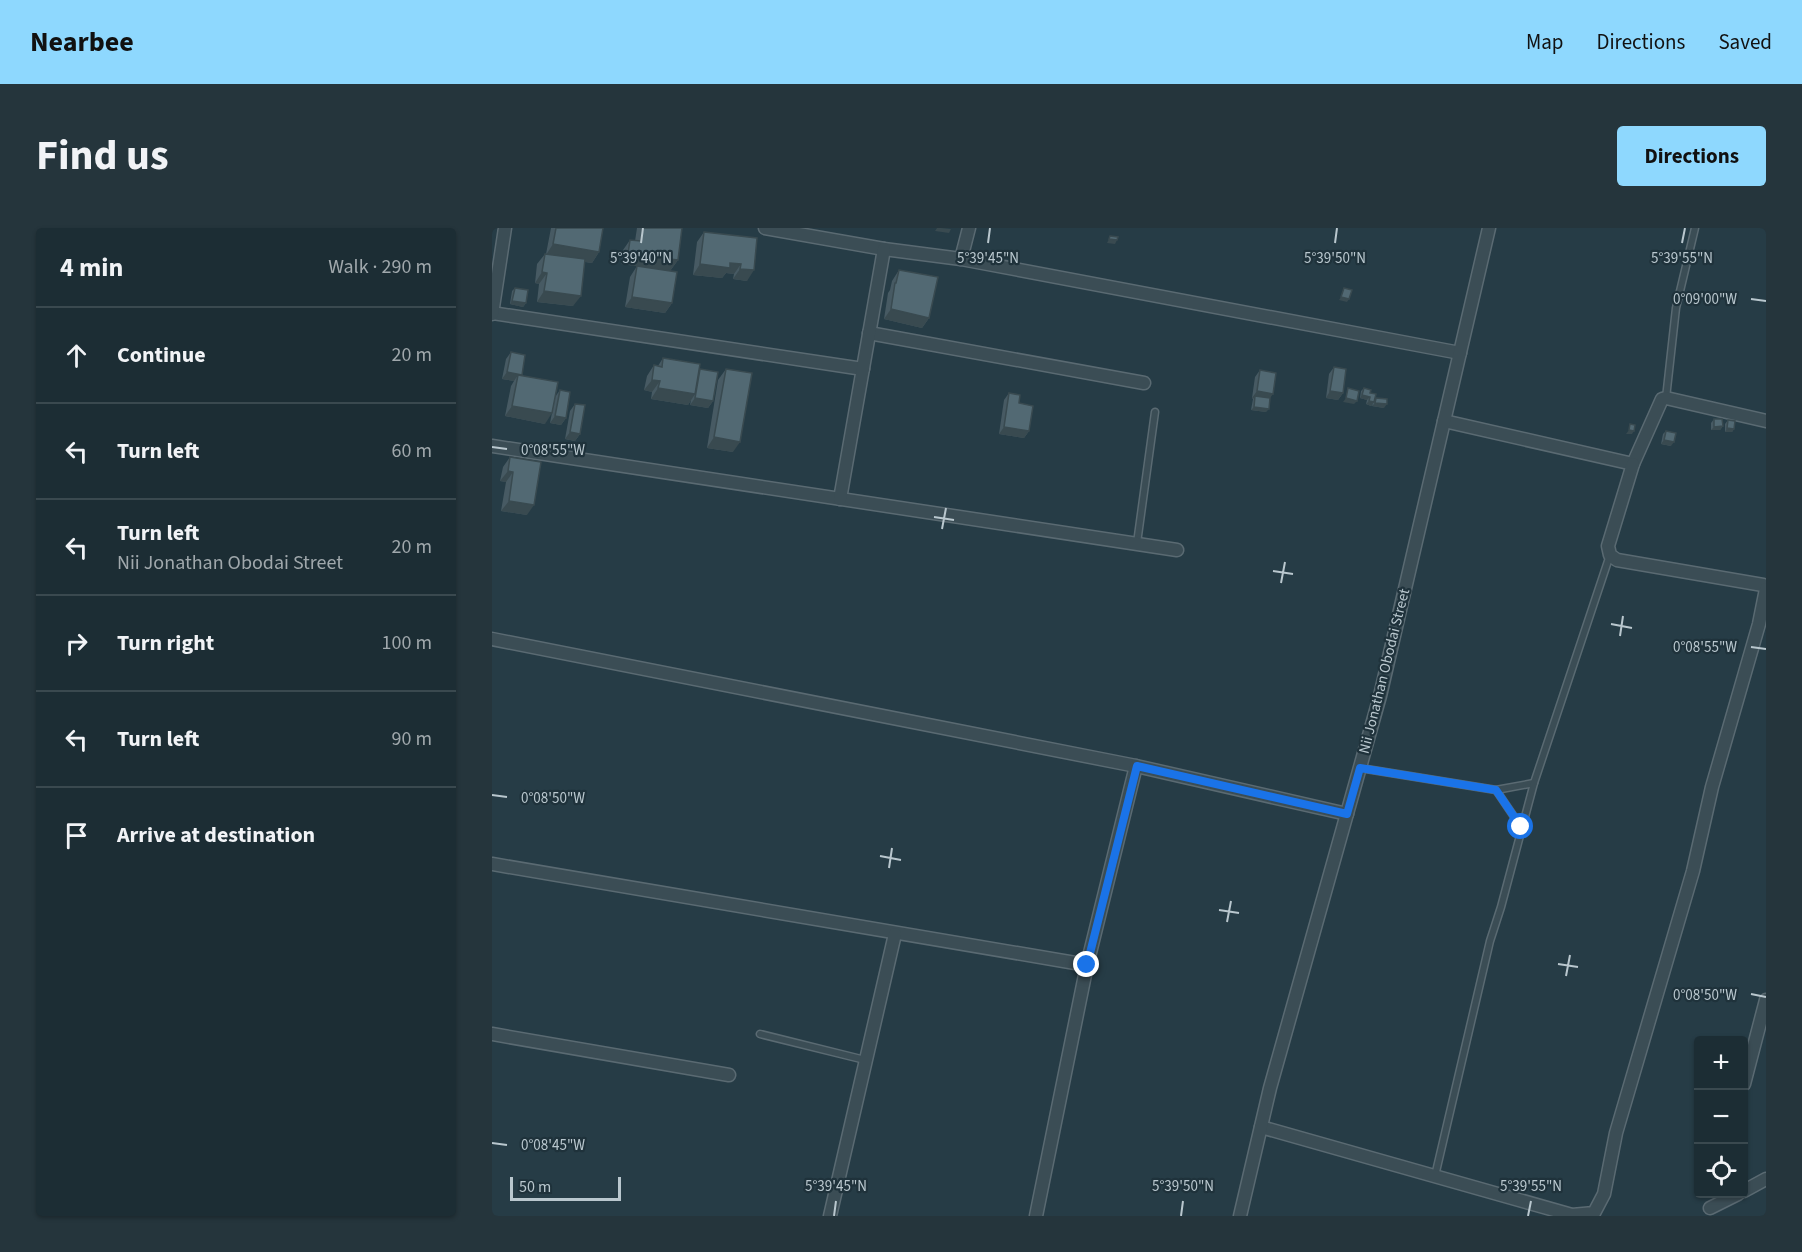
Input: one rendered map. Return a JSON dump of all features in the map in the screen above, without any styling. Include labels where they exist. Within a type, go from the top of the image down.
[{"type":"street","points":[[505,228],[492,314],[863,369]]},
{"type":"street","points":[[765,228],[884,249],[961,259],[1460,353]]},
{"type":"street","points":[[961,259],[969,228]]},
{"type":"street","name":"Nii Jonathan Obodai Street","points":[[1240,1216],[1261,1127],[1380,696],[1489,228]]},
{"type":"street","points":[[840,499],[884,249]]},
{"type":"street","points":[[869,333],[1144,383]]},
{"type":"street","points":[[1261,1127],[1572,1215],[1593,1213],[1604,1194],[1616,1133],[1693,871],[1713,787],[1759,624],[1766,589],[1762,585],[1617,560],[1610,555],[1608,546],[1633,464],[1659,404],[1666,398],[1766,421]]},
{"type":"street","points":[[1444,421],[1633,464]]},
{"type":"street","points":[[492,446],[1177,550]]},
{"type":"street","points":[[492,639],[1137,766],[1347,814]]},
{"type":"street","points":[[1036,1216],[1087,965],[1137,766]]},
{"type":"street","points":[[492,864],[1087,965]]},
{"type":"street","points":[[830,1216],[895,934]]},
{"type":"street","points":[[1748,1066],[1766,1000]]},
{"type":"street","points":[[492,1034],[729,1075]]},
{"type":"street","points":[[1748,1188],[1766,1179]]},
{"type":"street","points":[[1709,1212],[1732,1198]]},
{"type":"lane","points":[[1666,398],[1676,308],[1695,228]]},
{"type":"lane","points":[[1137,544],[1155,412]]},
{"type":"lane","points":[[1435,1176],[1490,941],[1521,827],[1610,555]]},
{"type":"lane","points":[[1360,768],[1496,790],[1534,783]]},
{"type":"lane","points":[[1496,790],[1521,827]]},
{"type":"lane","points":[[760,1034],[865,1060]]},
{"type":"building","points":[[556,228],[603,228],[599,252],[553,244]]},
{"type":"building","points":[[643,228],[682,228],[678,260],[628,254],[630,240],[641,241]]},
{"type":"building","points":[[704,232],[757,238],[754,270],[740,269],[741,264],[730,263],[730,268],[700,264]]},
{"type":"building","points":[[1110,236],[1118,237],[1117,240],[1109,239]]},
{"type":"building","points":[[545,254],[585,259],[581,296],[544,291],[547,273],[542,272]]},
{"type":"building","points":[[637,266],[677,272],[672,303],[632,297]]},
{"type":"building","points":[[899,270],[938,277],[929,318],[891,309]]},
{"type":"building","points":[[515,288],[528,290],[526,303],[512,301]]},
{"type":"building","points":[[1344,288],[1352,290],[1349,299],[1341,297]]},
{"type":"building","points":[[511,352],[525,355],[522,375],[507,372]]},
{"type":"building","points":[[663,358],[700,364],[695,394],[658,388],[660,381],[652,380],[654,365],[662,367]]},
{"type":"building","points":[[1334,367],[1346,369],[1343,393],[1330,391]]},
{"type":"building","points":[[700,369],[718,372],[713,401],[695,398]]},
{"type":"building","points":[[726,369],[752,373],[740,442],[714,437]]},
{"type":"building","points":[[1260,370],[1276,373],[1273,394],[1257,391]]},
{"type":"building","points":[[518,375],[558,382],[552,413],[512,406]]},
{"type":"building","points":[[1348,388],[1359,391],[1357,401],[1346,398]]},
{"type":"building","points":[[1364,388],[1376,394],[1374,402],[1369,401],[1370,397],[1362,395]]},
{"type":"building","points":[[560,390],[570,392],[566,418],[555,416]]},
{"type":"building","points":[[1009,393],[1020,395],[1019,403],[1033,406],[1029,431],[1004,427]]},
{"type":"building","points":[[1255,396],[1270,398],[1269,409],[1254,407]]},
{"type":"building","points":[[1376,398],[1387,399],[1387,404],[1375,403]]},
{"type":"building","points":[[575,404],[585,405],[580,434],[570,432]]},
{"type":"building","points":[[1714,419],[1722,419],[1723,426],[1714,427]]},
{"type":"building","points":[[1728,420],[1735,421],[1734,429],[1727,428]]},
{"type":"building","points":[[1630,424],[1635,425],[1634,431],[1629,430]]},
{"type":"building","points":[[1666,431],[1676,433],[1674,442],[1664,440]]},
{"type":"building","points":[[510,457],[541,462],[534,505],[509,501],[513,472],[508,471]]},
{"type":"route","points":[[1087,965],[1137,766],[1347,814],[1360,768],[1496,790],[1521,827]]}]
